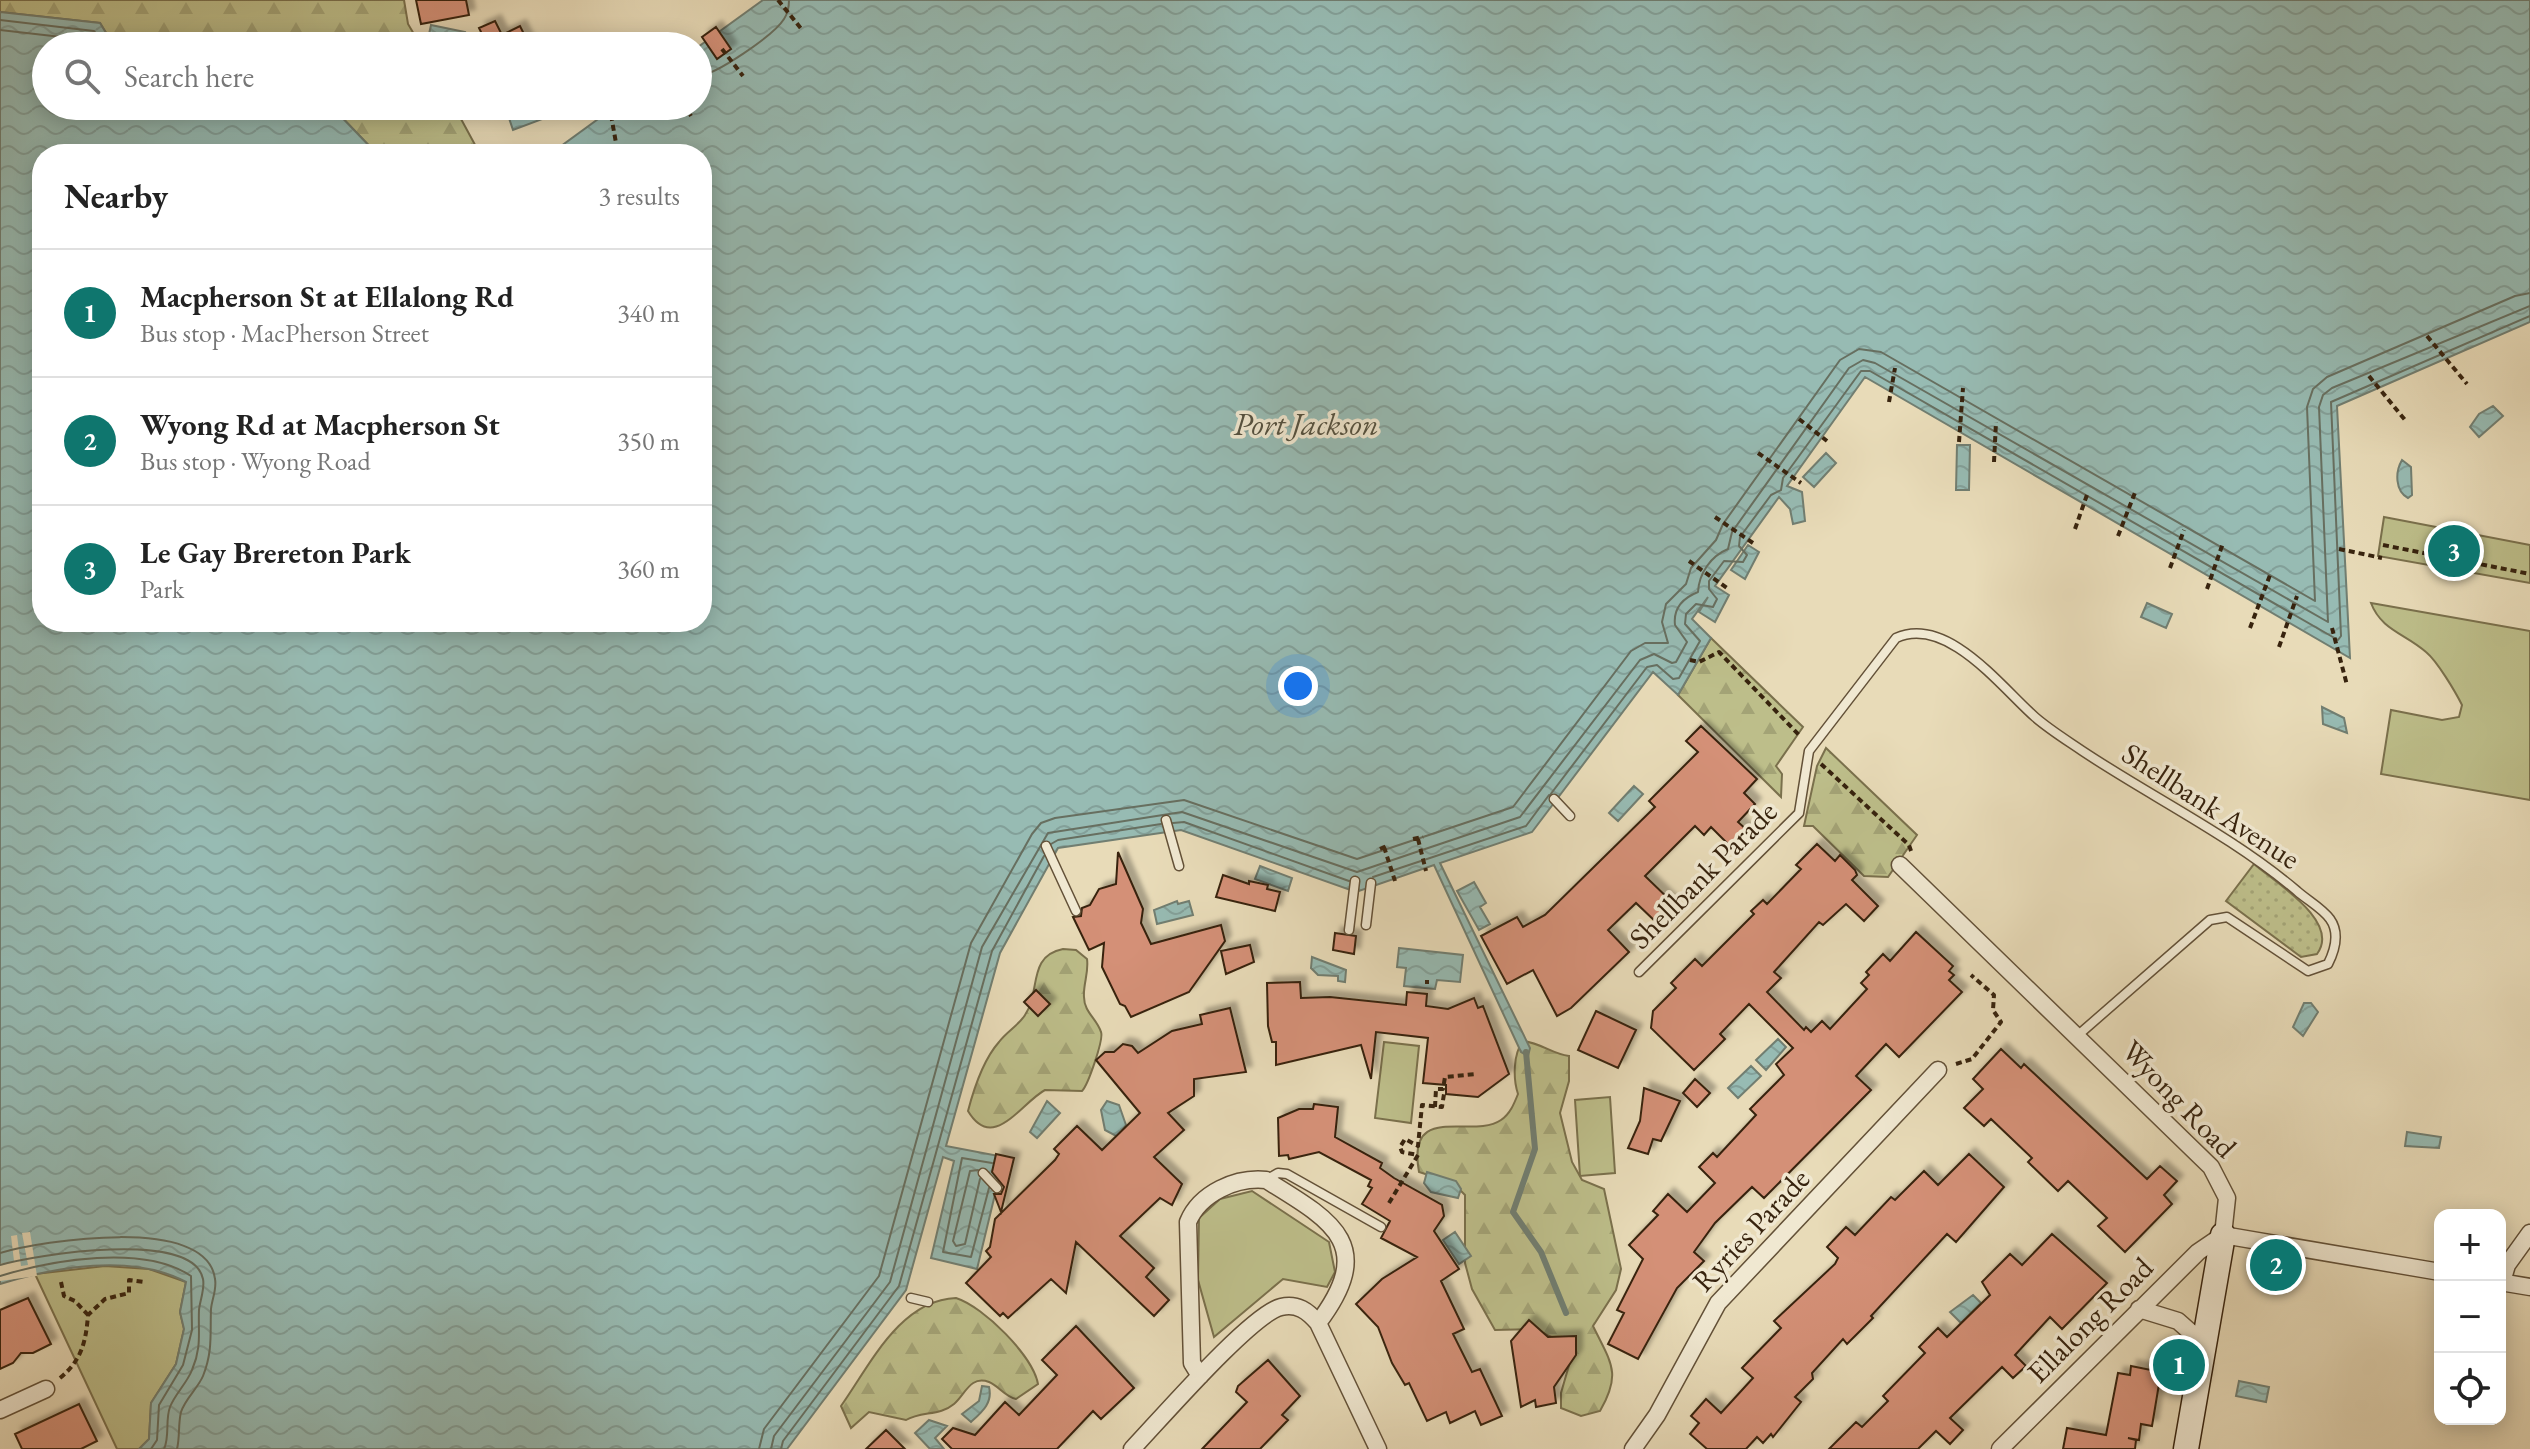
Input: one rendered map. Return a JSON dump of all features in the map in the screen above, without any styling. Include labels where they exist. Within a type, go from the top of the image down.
[{"type":"street","name":"Wyong Road","points":[[1900,865],[2211,1167],[2227,1198],[2223,1235]]},
{"type":"street","name":"Ryries Parade","points":[[1633,1449],[1651,1426],[1718,1303],[1938,1070]]},
{"type":"street","points":[[1200,1376],[1192,1363],[1188,1222],[1193,1210],[1219,1189],[1266,1180],[1317,1212],[1341,1237],[1345,1274],[1340,1291],[1318,1323]]},
{"type":"street","points":[[2501,1281],[2507,1265],[2530,1233]]},
{"type":"street","points":[[2186,1449],[2223,1235],[2434,1271]]},
{"type":"street","name":"Ellalong Road","points":[[2000,1449],[2198,1252],[2223,1235]]},
{"type":"street","points":[[2506,1283],[2530,1287]]},
{"type":"street","points":[[1132,1449],[1200,1376],[1257,1322],[1276,1308],[1296,1306],[1318,1323],[1378,1449]]},
{"type":"street","points":[[2139,1309],[2178,1321],[2204,1344]]},
{"type":"street","points":[[0,1410],[46,1389]]},
{"type":"lane","name":"Shellbank Avenue","points":[[1805,764],[1813,744],[1896,638],[1927,633],[1972,658],[2037,719],[2084,752],[2273,870],[2330,919],[2336,934],[2335,950],[2328,964],[2308,971],[2227,917],[2210,920],[2077,1036]]},
{"type":"lane","name":"Shellbank Parade","points":[[1639,972],[1799,813],[1805,764]]},
{"type":"lane","points":[[1554,799],[1570,816]]},
{"type":"lane","points":[[1166,820],[1179,866]]},
{"type":"lane","points":[[1046,846],[1076,911]]},
{"type":"lane","points":[[1349,930],[1355,881]]},
{"type":"lane","points":[[1366,925],[1371,883]]},
{"type":"lane","points":[[983,1173],[997,1188]]},
{"type":"lane","points":[[1266,1180],[1278,1173],[1287,1174],[1381,1227]]},
{"type":"lane","points":[[911,1298],[928,1302]]},
{"type":"path","points":[[778,0],[803,31]]},
{"type":"path","points":[[722,49],[743,76]]},
{"type":"path","points":[[612,120],[616,144]]},
{"type":"path","points":[[2427,336],[2467,384]]},
{"type":"path","points":[[1889,402],[1895,368]]},
{"type":"path","points":[[2369,376],[2405,420]]},
{"type":"path","points":[[1959,442],[1963,388]]},
{"type":"path","points":[[1799,419],[1827,441]]},
{"type":"path","points":[[1994,462],[1996,422]]},
{"type":"path","points":[[1758,453],[1801,483]]},
{"type":"path","points":[[2118,536],[2136,490]]},
{"type":"path","points":[[2075,529],[2088,492]]},
{"type":"path","points":[[1715,517],[1753,543]]},
{"type":"path","points":[[2170,568],[2184,530]]},
{"type":"path","points":[[2207,589],[2223,543]]},
{"type":"path","points":[[2383,545],[2530,574]]},
{"type":"path","points":[[2339,549],[2382,558]]},
{"type":"path","points":[[1689,561],[1727,588]]},
{"type":"path","points":[[2250,628],[2270,575]]},
{"type":"path","points":[[2279,647],[2297,596]]},
{"type":"path","points":[[2332,628],[2347,685]]},
{"type":"path","points":[[1690,660],[1699,662],[1719,652],[1726,656],[1751,688],[1799,735]]},
{"type":"path","points":[[1819,762],[1909,845]]},
{"type":"path","points":[[1418,839],[1426,871]]},
{"type":"path","points":[[1385,848],[1395,881]]},
{"type":"path","points":[[1938,1070],[1972,1059],[2001,1022],[1993,1010],[1994,995],[1971,975]]},
{"type":"path","points":[[1435,1107],[1436,1089],[1443,1089],[1445,1077],[1476,1074]]},
{"type":"path","points":[[1389,1203],[1418,1155],[1402,1152],[1400,1147],[1405,1139],[1418,1146],[1422,1105],[1442,1107],[1444,1094]]},
{"type":"path","points":[[71,1369],[86,1345],[88,1315],[105,1299],[129,1293],[129,1280],[144,1282]]},
{"type":"path","points":[[61,1282],[64,1296],[75,1301],[88,1315]]},
{"type":"green space","points":[[0,0],[404,0],[408,24],[413,32],[105,32],[100,23],[0,12]]},
{"type":"green space","points":[[344,120],[462,120],[475,144],[367,144]]},
{"type":"green space","points":[[2384,517],[2530,545],[2530,583],[2378,556]]},
{"type":"green space","points":[[2371,603],[2530,631],[2530,800],[2381,774],[2391,710],[2442,720],[2459,717],[2462,705],[2430,656],[2381,620]]},
{"type":"green space","points":[[1711,638],[1803,727],[1776,766],[1782,774],[1781,797],[1678,695]]},
{"type":"green space","points":[[1826,748],[1917,835],[1888,877],[1864,876],[1813,826],[1804,826],[1817,766]]},
{"type":"green space","points":[[2254,864],[2290,892],[2313,916],[2322,942],[2317,954],[2301,957],[2226,901]]},
{"type":"green space","points":[[1063,949],[1076,950],[1087,959],[1085,1002],[1101,1032],[1088,1080],[1082,1091],[1045,1090],[997,1126],[987,1127],[978,1123],[968,1111],[988,1057],[1025,1015],[1044,959]]},
{"type":"green space","points":[[1523,1041],[1569,1056],[1569,1081],[1560,1113],[1572,1162],[1582,1180],[1604,1189],[1621,1269],[1616,1290],[1593,1326],[1612,1368],[1611,1387],[1600,1411],[1581,1416],[1561,1408],[1561,1393],[1574,1348],[1535,1329],[1495,1330],[1472,1289],[1465,1263],[1465,1195],[1453,1183],[1419,1172],[1418,1150],[1422,1137],[1432,1130],[1489,1125],[1507,1115],[1518,1094],[1515,1067]]},
{"type":"green space","points":[[1384,1042],[1419,1046],[1411,1123],[1375,1118]]},
{"type":"green space","points":[[1610,1097],[1615,1173],[1580,1176],[1575,1100]]},
{"type":"green space","points":[[1252,1191],[1329,1242],[1335,1272],[1327,1287],[1283,1279],[1214,1337],[1198,1280],[1199,1218],[1220,1199]]},
{"type":"green space","points":[[105,1266],[149,1269],[186,1282],[180,1312],[184,1329],[176,1364],[151,1403],[149,1439],[139,1449],[117,1449],[35,1274]]},
{"type":"green space","points":[[956,1298],[980,1311],[1006,1334],[1027,1360],[1038,1384],[1016,1399],[989,1382],[977,1381],[949,1408],[906,1420],[869,1412],[851,1428],[841,1406],[888,1337],[918,1310]]},
{"type":"water","name":"Port Jackson","points":[[763,0],[2530,0],[2530,322],[2337,406],[2350,658],[1865,377],[1787,486],[1802,492],[1805,521],[1793,524],[1790,509],[1779,497],[1715,586],[1729,595],[1715,622],[1699,612],[1708,597],[1692,619],[1711,638],[1678,695],[1653,672],[1532,832],[1440,863],[1530,1048],[1528,1056],[1521,1052],[1434,865],[1356,892],[1181,830],[1058,848],[1000,953],[946,1146],[1004,1157],[977,1269],[931,1258],[954,1161],[943,1157],[906,1290],[787,1449],[139,1449],[149,1439],[151,1403],[176,1364],[184,1329],[180,1312],[186,1282],[165,1273],[118,1265],[69,1268],[0,1284],[0,12],[100,23],[105,32],[32,32],[32,120],[344,120],[367,144],[32,144],[32,632],[712,632],[712,144],[564,144],[597,120],[712,120],[712,37]]},
{"type":"water","points":[[431,25],[465,32],[430,32]]},
{"type":"water","points":[[510,120],[540,120],[513,130]]},
{"type":"water","points":[[2493,406],[2503,416],[2479,437],[2470,427],[2479,414]]},
{"type":"water","points":[[1957,445],[1970,445],[1969,490],[1956,490]]},
{"type":"water","points":[[1826,453],[1836,463],[1814,487],[1803,477]]},
{"type":"water","points":[[2402,460],[2411,467],[2412,495],[2408,498],[2401,491],[2398,481]]},
{"type":"water","points":[[1748,545],[1759,552],[1745,579],[1731,570]]},
{"type":"water","points":[[2147,603],[2172,614],[2166,628],[2141,617]]},
{"type":"water","points":[[2322,707],[2344,718],[2347,733],[2323,724]]},
{"type":"water","points":[[1634,786],[1643,794],[1618,821],[1609,813]]},
{"type":"water","points":[[1260,866],[1292,878],[1288,891],[1255,879]]},
{"type":"water","points":[[1474,882],[1486,903],[1480,907],[1490,924],[1479,930],[1457,891]]},
{"type":"water","points":[[1177,901],[1178,904],[1189,901],[1193,915],[1157,924],[1154,910]]},
{"type":"water","points":[[1399,948],[1463,955],[1460,982],[1437,980],[1435,989],[1404,986],[1406,968],[1397,967]]},
{"type":"water","points":[[1312,957],[1346,970],[1345,982],[1338,981],[1338,976],[1318,975],[1311,968]]},
{"type":"water","points":[[2304,1003],[2311,1003],[2318,1012],[2303,1036],[2293,1027]]},
{"type":"water","points":[[1778,1039],[1786,1047],[1766,1070],[1756,1060]]},
{"type":"water","points":[[1751,1066],[1761,1076],[1738,1098],[1728,1088]]},
{"type":"water","points":[[1047,1101],[1060,1113],[1037,1138],[1030,1132]]},
{"type":"water","points":[[1107,1101],[1119,1105],[1126,1125],[1118,1137],[1105,1130],[1101,1110]]},
{"type":"water","points":[[2407,1132],[2441,1137],[2439,1148],[2405,1146]]},
{"type":"water","points":[[1427,1172],[1456,1181],[1461,1189],[1458,1198],[1431,1192],[1424,1183]]},
{"type":"water","points":[[1455,1232],[1471,1256],[1459,1264],[1443,1240]]},
{"type":"water","points":[[1973,1295],[1981,1303],[1961,1323],[1950,1312]]},
{"type":"water","points":[[2239,1381],[2269,1387],[2266,1402],[2236,1396]]},
{"type":"water","points":[[982,1386],[989,1387],[988,1402],[971,1422],[962,1414],[979,1401]]},
{"type":"water","points":[[929,1420],[947,1426],[935,1438],[944,1449],[930,1449],[915,1433]]},
{"type":"pier","points":[[30,1232],[37,1276],[0,1281],[0,1264],[14,1261],[11,1236],[17,1235],[21,1266],[28,1265],[22,1233]]},
{"type":"building","points":[[416,0],[466,0],[469,15],[421,24]]},
{"type":"building","points":[[495,21],[500,32],[481,32],[479,28]]},
{"type":"building","points":[[520,26],[523,32],[508,32]]},
{"type":"building","points":[[716,27],[731,49],[717,59],[712,52],[712,32],[709,32]]},
{"type":"building","points":[[1701,726],[1757,779],[1744,793],[1755,804],[1738,822],[1748,831],[1732,848],[1711,827],[1704,835],[1695,826],[1645,876],[1674,904],[1656,922],[1636,903],[1608,930],[1629,952],[1571,1008],[1557,1016],[1533,970],[1507,984],[1481,936],[1517,917],[1523,927],[1545,915],[1655,807],[1649,801],[1698,752],[1686,741]]},
{"type":"building","points":[[1817,844],[1835,861],[1840,855],[1855,870],[1857,875],[1852,880],[1878,906],[1864,921],[1846,904],[1823,925],[1819,922],[1774,972],[1781,978],[1767,992],[1804,1030],[1806,1027],[1811,1032],[1822,1021],[1830,1029],[1867,989],[1861,983],[1869,975],[1866,972],[1883,954],[1890,961],[1916,932],[1953,966],[1949,971],[1954,975],[1949,980],[1962,992],[1899,1057],[1886,1044],[1856,1076],[1871,1090],[1764,1198],[1752,1187],[1715,1223],[1694,1252],[1704,1261],[1677,1288],[1638,1359],[1608,1344],[1624,1313],[1617,1310],[1643,1259],[1629,1245],[1658,1215],[1653,1211],[1668,1194],[1687,1212],[1715,1183],[1699,1167],[1713,1153],[1717,1157],[1756,1115],[1750,1109],[1784,1075],[1776,1064],[1793,1048],[1749,1004],[1720,1034],[1725,1039],[1694,1070],[1651,1028],[1653,1011],[1676,988],[1671,983],[1695,959],[1702,966],[1754,914],[1751,911],[1763,900],[1767,904],[1801,869],[1796,865]]},
{"type":"building","points":[[1118,852],[1143,909],[1141,923],[1151,944],[1221,925],[1225,941],[1189,992],[1131,1017],[1125,1006],[1120,1004],[1102,967],[1104,943],[1089,950],[1073,917],[1081,916],[1082,908],[1090,905],[1099,889],[1116,884]]},
{"type":"building","points":[[1223,875],[1249,884],[1249,881],[1268,885],[1267,889],[1280,892],[1275,911],[1216,897]]},
{"type":"building","points":[[1335,933],[1356,936],[1354,954],[1333,950]]},
{"type":"building","points":[[1250,945],[1254,962],[1226,974],[1221,951]]},
{"type":"building","points":[[1300,982],[1301,998],[1330,997],[1406,1005],[1407,992],[1427,994],[1426,1006],[1448,1009],[1474,998],[1478,1008],[1483,1006],[1509,1074],[1478,1097],[1446,1094],[1446,1085],[1423,1083],[1428,1038],[1376,1032],[1371,1079],[1361,1045],[1276,1065],[1276,1042],[1272,1042],[1268,1026],[1267,983]]},
{"type":"building","points":[[1036,990],[1050,1004],[1038,1016],[1024,1002]]},
{"type":"building","points":[[1230,1008],[1246,1072],[1194,1079],[1194,1096],[1168,1113],[1184,1130],[1154,1157],[1182,1184],[1172,1205],[1160,1198],[1120,1236],[1154,1268],[1146,1277],[1169,1300],[1154,1316],[1076,1242],[1066,1293],[1051,1279],[1008,1318],[1003,1313],[1000,1316],[966,1283],[991,1257],[986,1251],[990,1247],[995,1219],[1055,1160],[1059,1154],[1054,1149],[1077,1126],[1102,1150],[1140,1113],[1096,1060],[1123,1044],[1132,1046],[1138,1053],[1172,1031],[1202,1024],[1200,1015]]},
{"type":"building","points":[[1596,1011],[1636,1030],[1618,1068],[1578,1050]]},
{"type":"building","points":[[2001,1049],[2021,1068],[2024,1064],[2147,1179],[2160,1166],[2177,1181],[2164,1195],[2172,1204],[2125,1252],[2098,1226],[2107,1218],[2068,1181],[2058,1191],[2028,1162],[2032,1158],[1991,1119],[1984,1126],[1964,1108],[1983,1089],[1973,1079]]},
{"type":"building","points":[[1695,1079],[1710,1093],[1697,1107],[1683,1093]]},
{"type":"building","points":[[1644,1088],[1680,1101],[1661,1141],[1653,1139],[1648,1154],[1628,1148],[1640,1121]]},
{"type":"building","points":[[1314,1104],[1338,1107],[1335,1137],[1382,1163],[1380,1168],[1394,1178],[1442,1205],[1444,1216],[1434,1231],[1459,1269],[1441,1281],[1464,1329],[1453,1334],[1472,1372],[1480,1369],[1502,1416],[1481,1425],[1475,1411],[1450,1423],[1446,1412],[1427,1421],[1409,1383],[1405,1385],[1392,1363],[1378,1327],[1356,1304],[1382,1279],[1417,1257],[1381,1238],[1390,1221],[1362,1204],[1372,1188],[1368,1186],[1371,1180],[1319,1152],[1289,1159],[1288,1155],[1279,1156],[1278,1118],[1299,1109],[1313,1109]]},
{"type":"building","points":[[996,1154],[1014,1158],[1001,1212],[994,1194],[1001,1194],[1004,1187],[992,1172]]},
{"type":"building","points":[[1969,1154],[2004,1187],[1956,1242],[1947,1234],[1871,1316],[1873,1318],[1847,1344],[1843,1339],[1812,1373],[1813,1379],[1795,1397],[1801,1402],[1773,1437],[1771,1434],[1763,1443],[1757,1437],[1746,1449],[1707,1449],[1690,1434],[1699,1423],[1691,1416],[1706,1399],[1721,1413],[1753,1378],[1742,1368],[1781,1328],[1774,1321],[1835,1264],[1838,1258],[1827,1247],[1846,1227],[1855,1235],[1891,1197],[1895,1200],[1924,1171],[1938,1185]]},
{"type":"building","points":[[2052,1234],[2107,1283],[2062,1329],[2050,1317],[2015,1355],[2026,1366],[2013,1378],[2002,1367],[1950,1418],[1963,1430],[1950,1444],[1936,1431],[1918,1449],[1829,1449],[1856,1422],[1862,1427],[1888,1401],[1883,1396],[1925,1353],[1919,1347],[1938,1328],[1947,1337],[1990,1295],[1982,1282],[2010,1254],[2022,1265]]},
{"type":"building","points":[[28,1298],[51,1344],[33,1353],[21,1353],[13,1363],[0,1369],[0,1310]]},
{"type":"building","points":[[1529,1320],[1548,1337],[1576,1336],[1576,1355],[1554,1387],[1556,1403],[1536,1407],[1535,1400],[1521,1407],[1511,1341]]},
{"type":"building","points":[[1076,1326],[1134,1388],[1101,1419],[1093,1411],[1057,1449],[952,1449],[942,1439],[953,1428],[975,1435],[1005,1402],[1019,1415],[1057,1375],[1042,1360]]},
{"type":"building","points":[[1268,1360],[1300,1396],[1282,1415],[1288,1420],[1260,1449],[1202,1449],[1247,1402],[1236,1392],[1238,1386]]},
{"type":"building","points":[[2131,1366],[2161,1372],[2152,1426],[2141,1424],[2139,1440],[2128,1438],[2136,1440],[2135,1449],[2063,1449],[2067,1428],[2106,1435],[2118,1373],[2130,1375]]},
{"type":"building","points":[[79,1404],[97,1441],[81,1449],[22,1449],[15,1434]]},
{"type":"building","points":[[886,1430],[905,1449],[866,1449]]},
{"type":"waterway","points":[[1526,1052],[1535,1149],[1513,1212],[1541,1252],[1566,1313]]},
{"type":"place","name":"Le Gay Brereton Park","points":[[2454,551]]},
{"type":"place","name":"Wyong Rd at Macpherson St","points":[[2276,1265]]},
{"type":"place","name":"Macpherson St at Ellalong Rd","points":[[2179,1365]]}]
